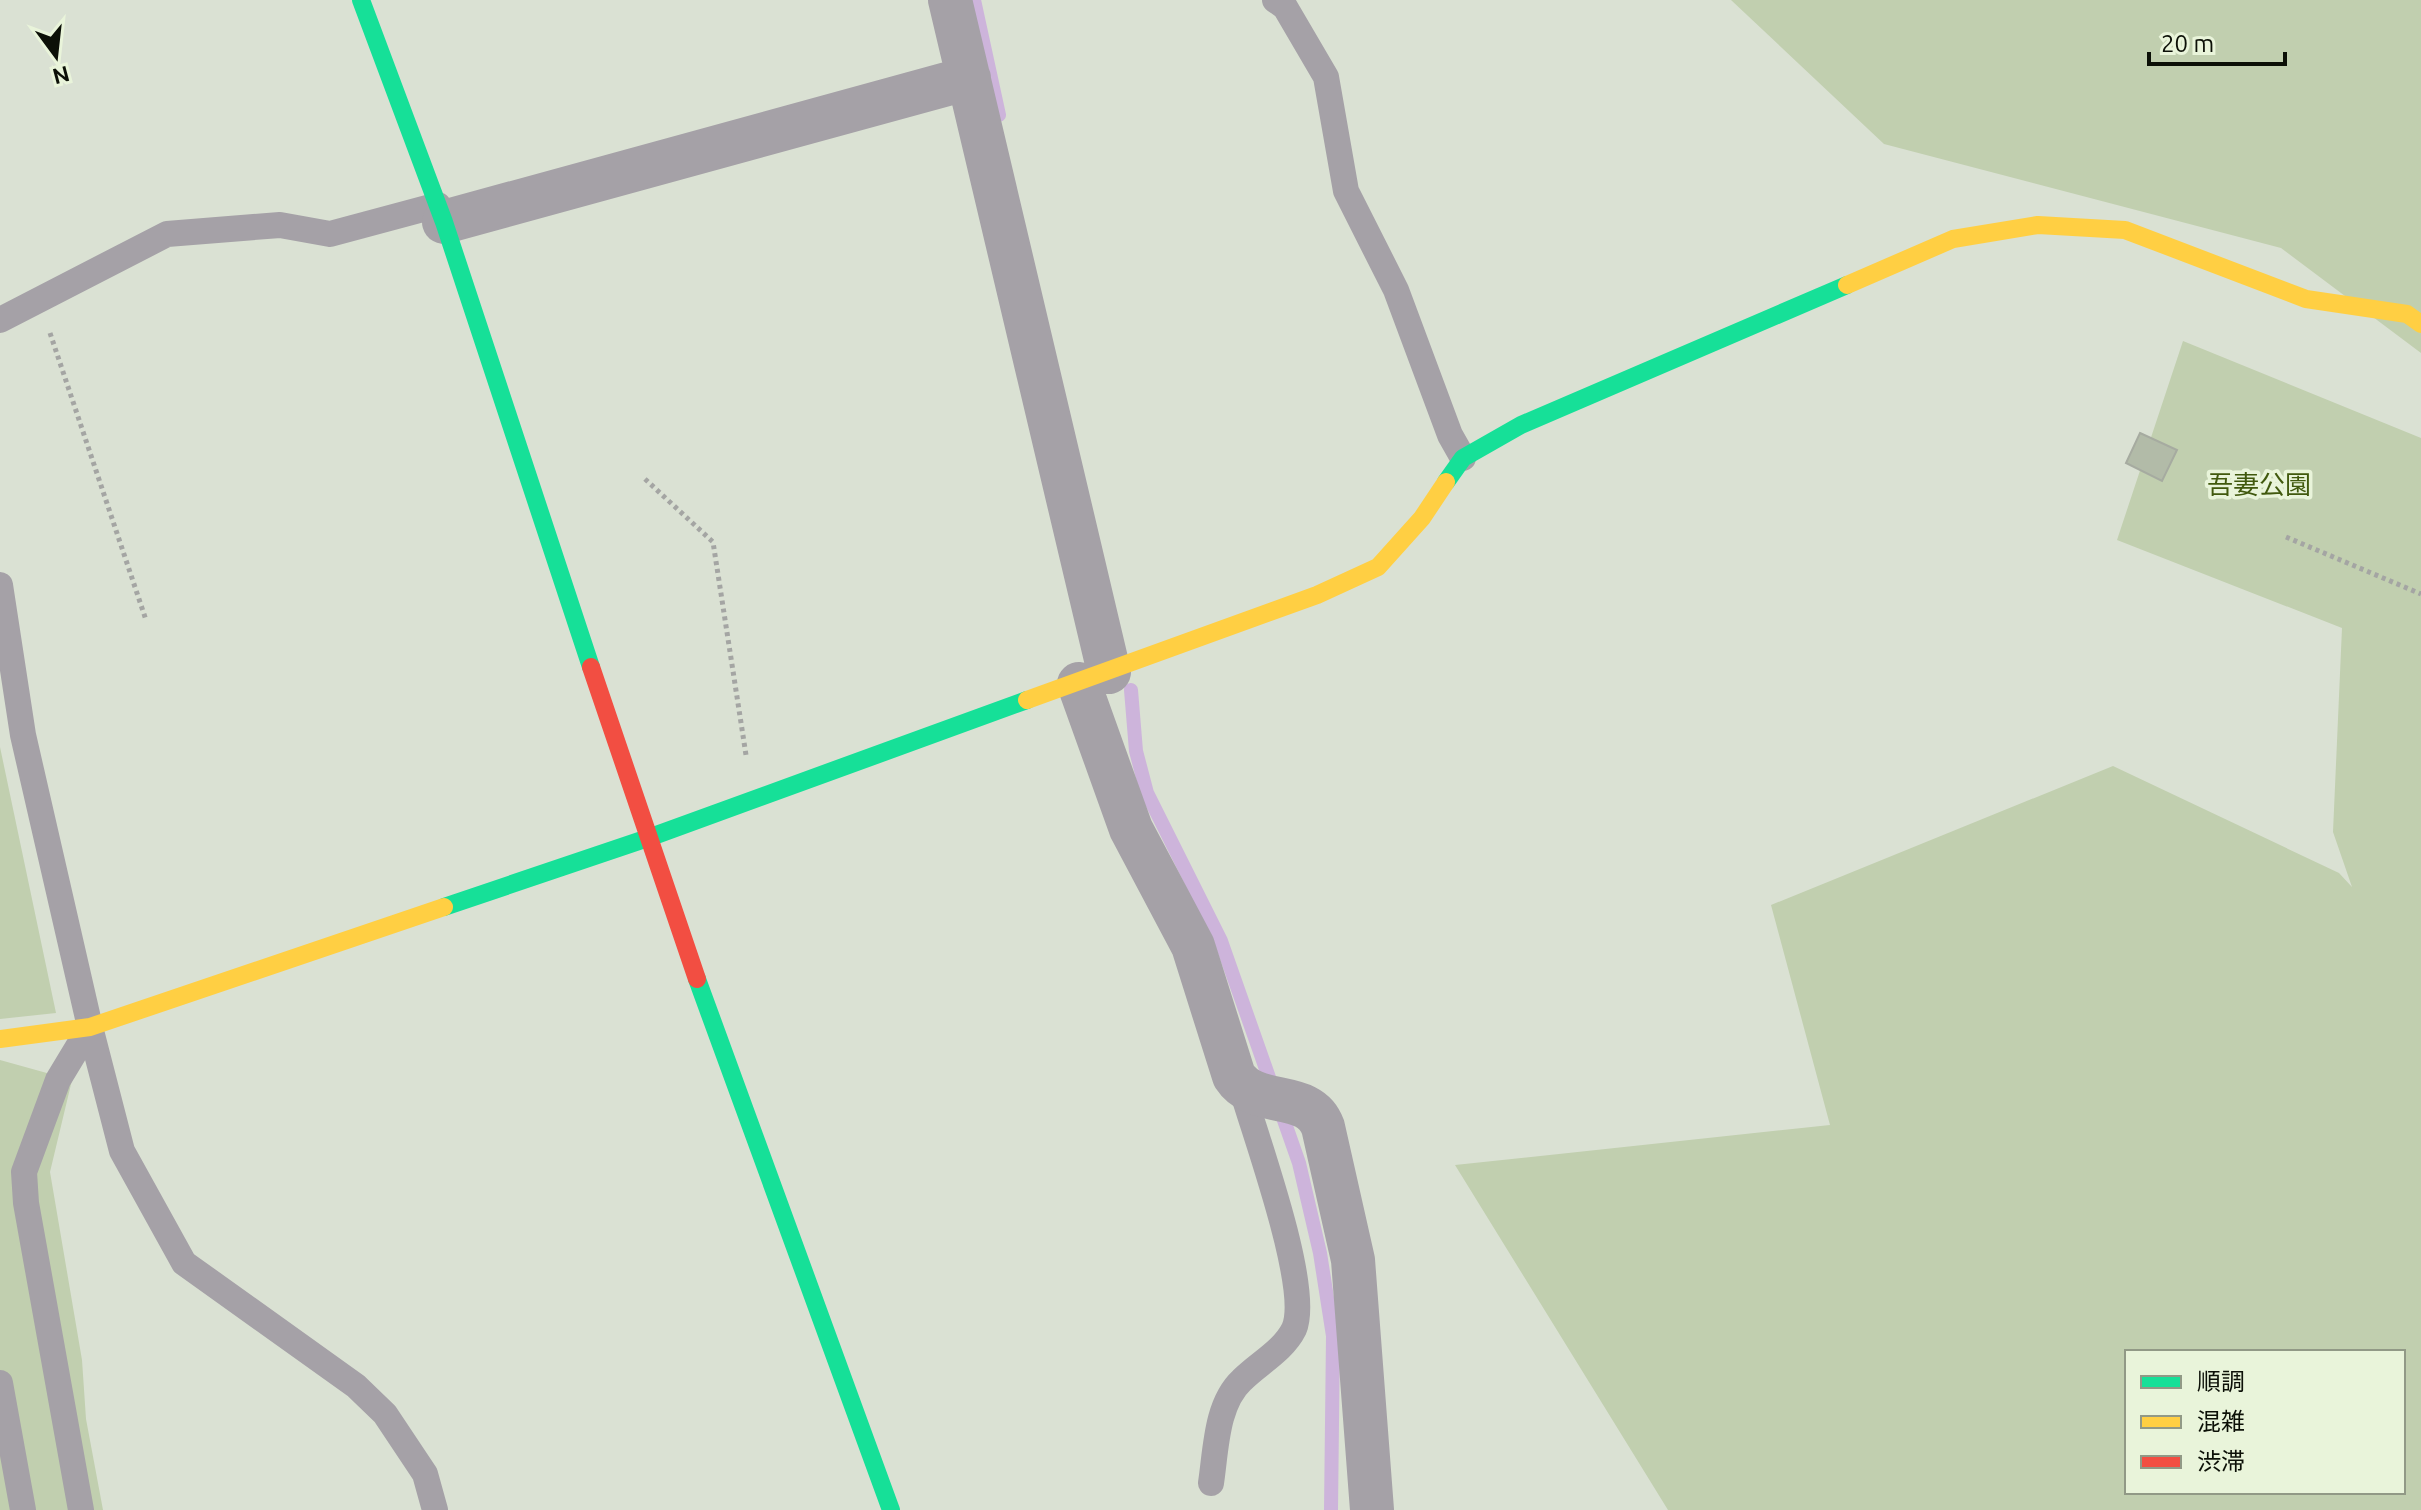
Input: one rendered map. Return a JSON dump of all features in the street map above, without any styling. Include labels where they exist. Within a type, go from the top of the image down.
[{"type":"street","points":[[361,0],[441,214],[648,838],[755,1145],[891,1510]]},
{"type":"street","points":[[950,0],[1094,678],[1131,829],[1193,946],[1234,1076],[1262,1094],[1308,1106],[1319,1113],[1353,1260],[1372,1510]]},
{"type":"street","points":[[441,214],[969,78]]},
{"type":"street","points":[[0,1039],[90,1027],[648,838],[1317,595],[1378,567],[1422,518],[1463,458],[1521,425],[1953,239],[2038,225],[2125,230],[2306,299],[2407,314],[2421,324]]},
{"type":"lane","points":[[1275,0],[1285,7],[1326,77],[1346,191],[1396,290],[1450,435],[1463,458]]},
{"type":"lane","points":[[0,320],[167,234],[280,225],[330,234],[441,214]]},
{"type":"lane","points":[[0,585],[23,735],[90,1027],[122,1151],[184,1263],[356,1386],[385,1414],[425,1474],[435,1510]]},
{"type":"lane","points":[[81,1510],[26,1203],[24,1172],[58,1080],[90,1027]]},
{"type":"lane","points":[[1211,1483],[1228,1397],[1240,1381],[1289,1338],[1296,1325],[1297,1303],[1262,1094]]},
{"type":"lane","points":[[0,1383],[23,1510]]},
{"type":"path","points":[[36,299],[67,376],[82,438],[146,620]]},
{"type":"path","points":[[645,479],[713,542],[756,799]]},
{"type":"path","points":[[2286,537],[2421,594]]},
{"type":"green space","points":[[1731,0],[2421,0],[2421,353],[2281,248],[1884,144]]},
{"type":"green space","name":"吾妻公園","points":[[2183,341],[2421,438],[2421,1510],[1668,1510],[1455,1165],[1830,1125],[1771,905],[2113,766],[2339,873],[2352,887],[2333,832],[2342,628],[2117,540]]},
{"type":"green space","points":[[0,747],[56,1013],[0,1019]]},
{"type":"green space","points":[[0,1060],[72,1080],[50,1172],[82,1360],[86,1419],[103,1510],[0,1510]]},
{"type":"building","points":[[2140,433],[2177,450],[2162,481],[2126,463]]},
{"type":"waterway","points":[[974,0],[999,115]]},
{"type":"waterway","points":[[1131,690],[1136,751],[1147,793],[1221,941],[1299,1163],[1320,1253],[1333,1336],[1331,1510]]},
{"type":"traffic: fast","points":[[361,0],[444,222],[591,667]]},
{"type":"traffic: fast","points":[[1446,482],[1463,458],[1521,425],[1847,285]]},
{"type":"traffic: fast","points":[[444,907],[648,838],[1027,700]]},
{"type":"traffic: fast","points":[[697,979],[891,1510]]},
{"type":"traffic: slow","points":[[1847,285],[1953,239],[2038,225],[2125,230],[2306,299],[2407,314],[2421,324]]},
{"type":"traffic: slow","points":[[1027,700],[1317,595],[1378,567],[1422,518],[1446,482]]},
{"type":"traffic: slow","points":[[0,1039],[90,1027],[444,907]]},
{"type":"traffic: jam","points":[[591,667],[697,979]]}]
